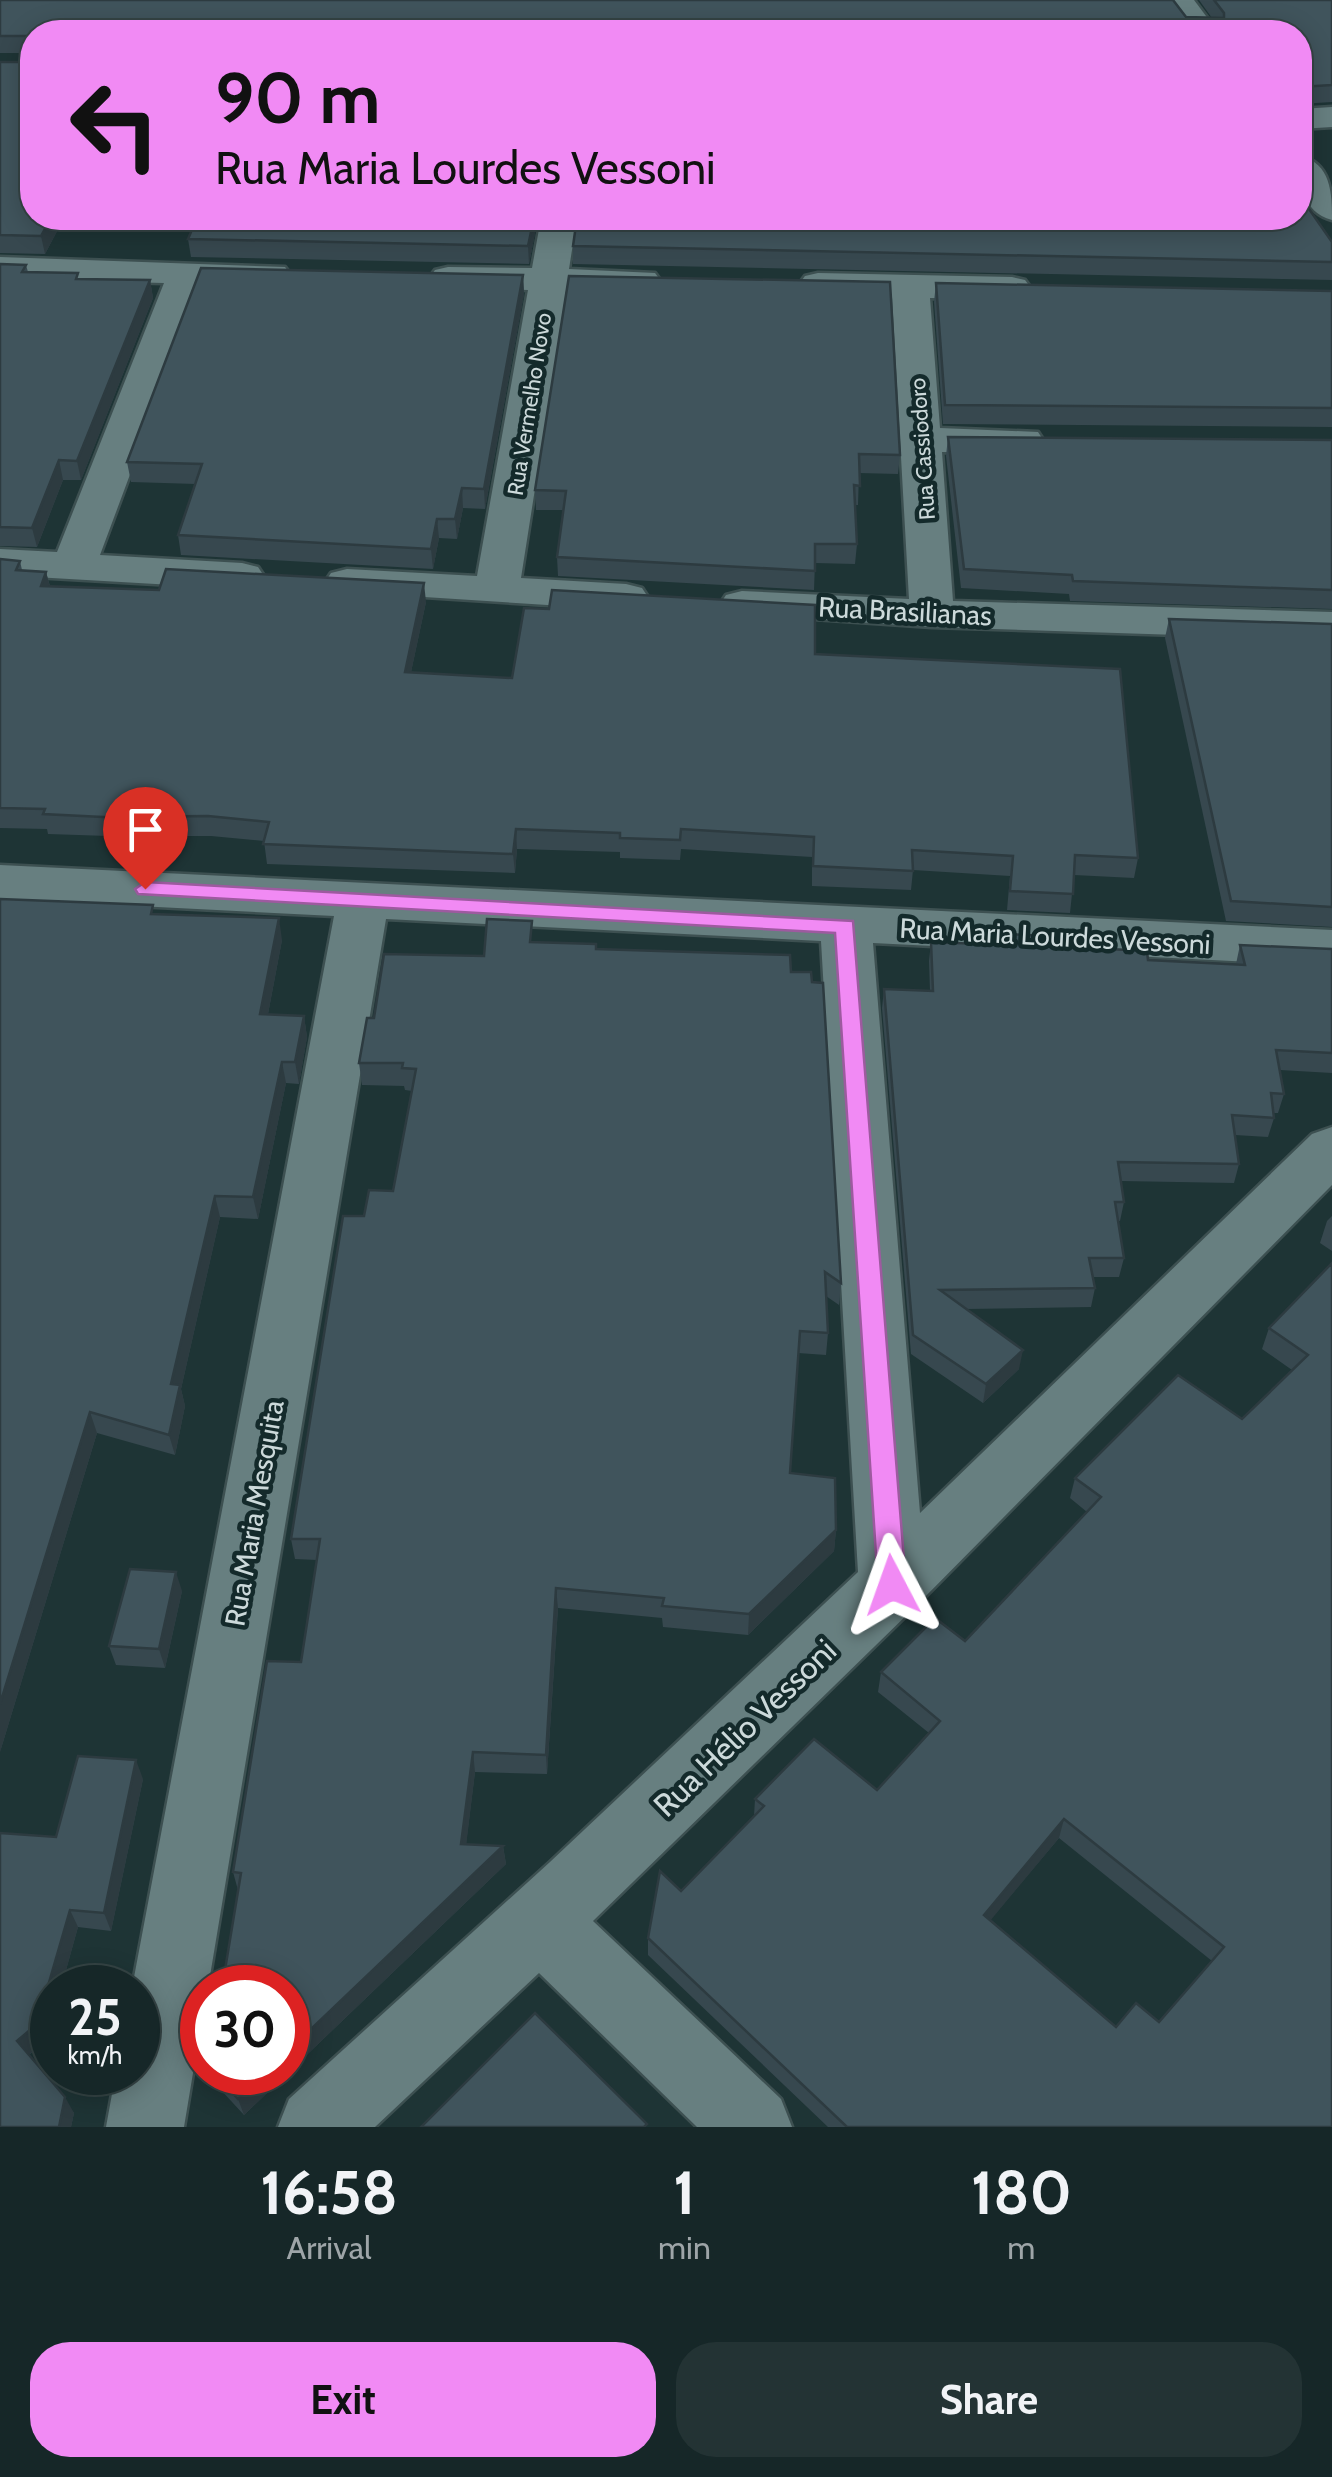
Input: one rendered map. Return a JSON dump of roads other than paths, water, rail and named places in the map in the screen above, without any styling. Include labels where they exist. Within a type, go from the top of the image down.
[{"type":"street","points":[[1312,182],[1332,209]]},
{"type":"street","name":"Rua Vermelho Novo","points":[[497,590],[556,230]]},
{"type":"street","points":[[0,268],[301,276]]},
{"type":"street","points":[[73,567],[186,274]]},
{"type":"street","points":[[415,278],[682,282]]},
{"type":"street","points":[[777,283],[1044,288]]},
{"type":"street","name":"Rua Cassiodoro","points":[[910,285],[932,614]]},
{"type":"street","points":[[922,440],[1059,441]]},
{"type":"street","name":"Rua Brasilianas","points":[[0,562],[932,614],[1332,626]]},
{"type":"street","name":"Rua Maria Lourdes Vessoni","points":[[0,882],[1332,948]]},
{"type":"street","name":"Rua Maria Mesquita","points":[[146,2127],[363,900]]},
{"type":"street","points":[[846,926],[892,1585]]},
{"type":"street","name":"Rua Hélio Vessoni","points":[[318,2127],[542,1924],[892,1585],[1332,1149]]},
{"type":"street","points":[[542,1924],[754,2127]]}]
